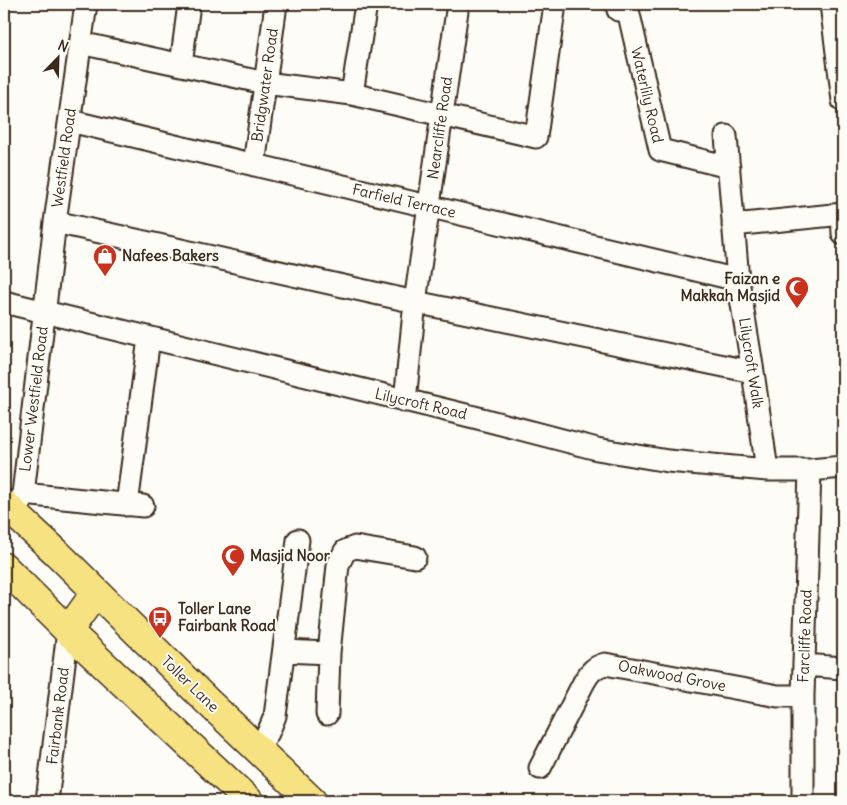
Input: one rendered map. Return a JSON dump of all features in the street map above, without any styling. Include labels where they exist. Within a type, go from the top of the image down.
[{"type":"main road","name":"Toller Lane","points":[[13,503],[96,592],[312,801]]},
{"type":"main road","points":[[4,567],[68,631],[249,801]]},
{"type":"main road","points":[[68,631],[96,592]]},
{"type":"main road","points":[[228,782],[257,749]]},
{"type":"street","name":"Westfield Road","points":[[44,313],[86,4]]},
{"type":"street","points":[[181,64],[189,4]]},
{"type":"street","name":"Bridgwater Road","points":[[254,165],[276,4]]},
{"type":"street","points":[[352,94],[366,4]]},
{"type":"street","name":"Nearcliffe Road","points":[[405,401],[415,302],[458,4]]},
{"type":"street","points":[[80,43],[265,83],[352,94],[536,137],[555,4]]},
{"type":"street","points":[[831,4],[843,101]]},
{"type":"street","name":"Waterlily Road","points":[[618,10],[628,10],[660,150],[729,167]]},
{"type":"street","name":"Farfield Terrace","points":[[70,121],[738,280]]},
{"type":"street","name":"Lilycroft Walk","points":[[726,136],[738,280],[767,470]]},
{"type":"street","points":[[733,225],[843,220]]},
{"type":"street","points":[[55,222],[415,302],[753,372]]},
{"type":"street","name":"Lilycroft Road","points":[[4,302],[597,449],[668,461],[767,470],[810,470],[843,467]]},
{"type":"street","name":"Lower Westfield Road","points":[[13,503],[44,313]]},
{"type":"street","points":[[13,503],[135,505],[149,338]]},
{"type":"street","name":"Farcliffe Road","points":[[803,801],[803,696],[810,470]]},
{"type":"street","points":[[257,749],[268,733],[276,716],[298,540]]},
{"type":"street","points":[[327,714],[329,653],[338,566],[345,551],[355,547],[414,557]]},
{"type":"street","name":"Fairbank Road","points":[[47,801],[68,631]]},
{"type":"street","points":[[284,651],[329,653]]},
{"type":"street","name":"Oakwood Grove","points":[[540,768],[584,682],[591,671],[597,666],[606,664],[618,665],[778,696],[803,696]]},
{"type":"street","points":[[804,666],[843,668]]},
{"type":"place","name":"Nafees Bakers","points":[[105,277]]},
{"type":"place","name":"Faizan e Makkah Masjid","points":[[797,309]]},
{"type":"place","name":"Masjid Noor","points":[[233,577]]},
{"type":"place","name":"Toller Lane Fairbank Road","points":[[160,639]]}]
